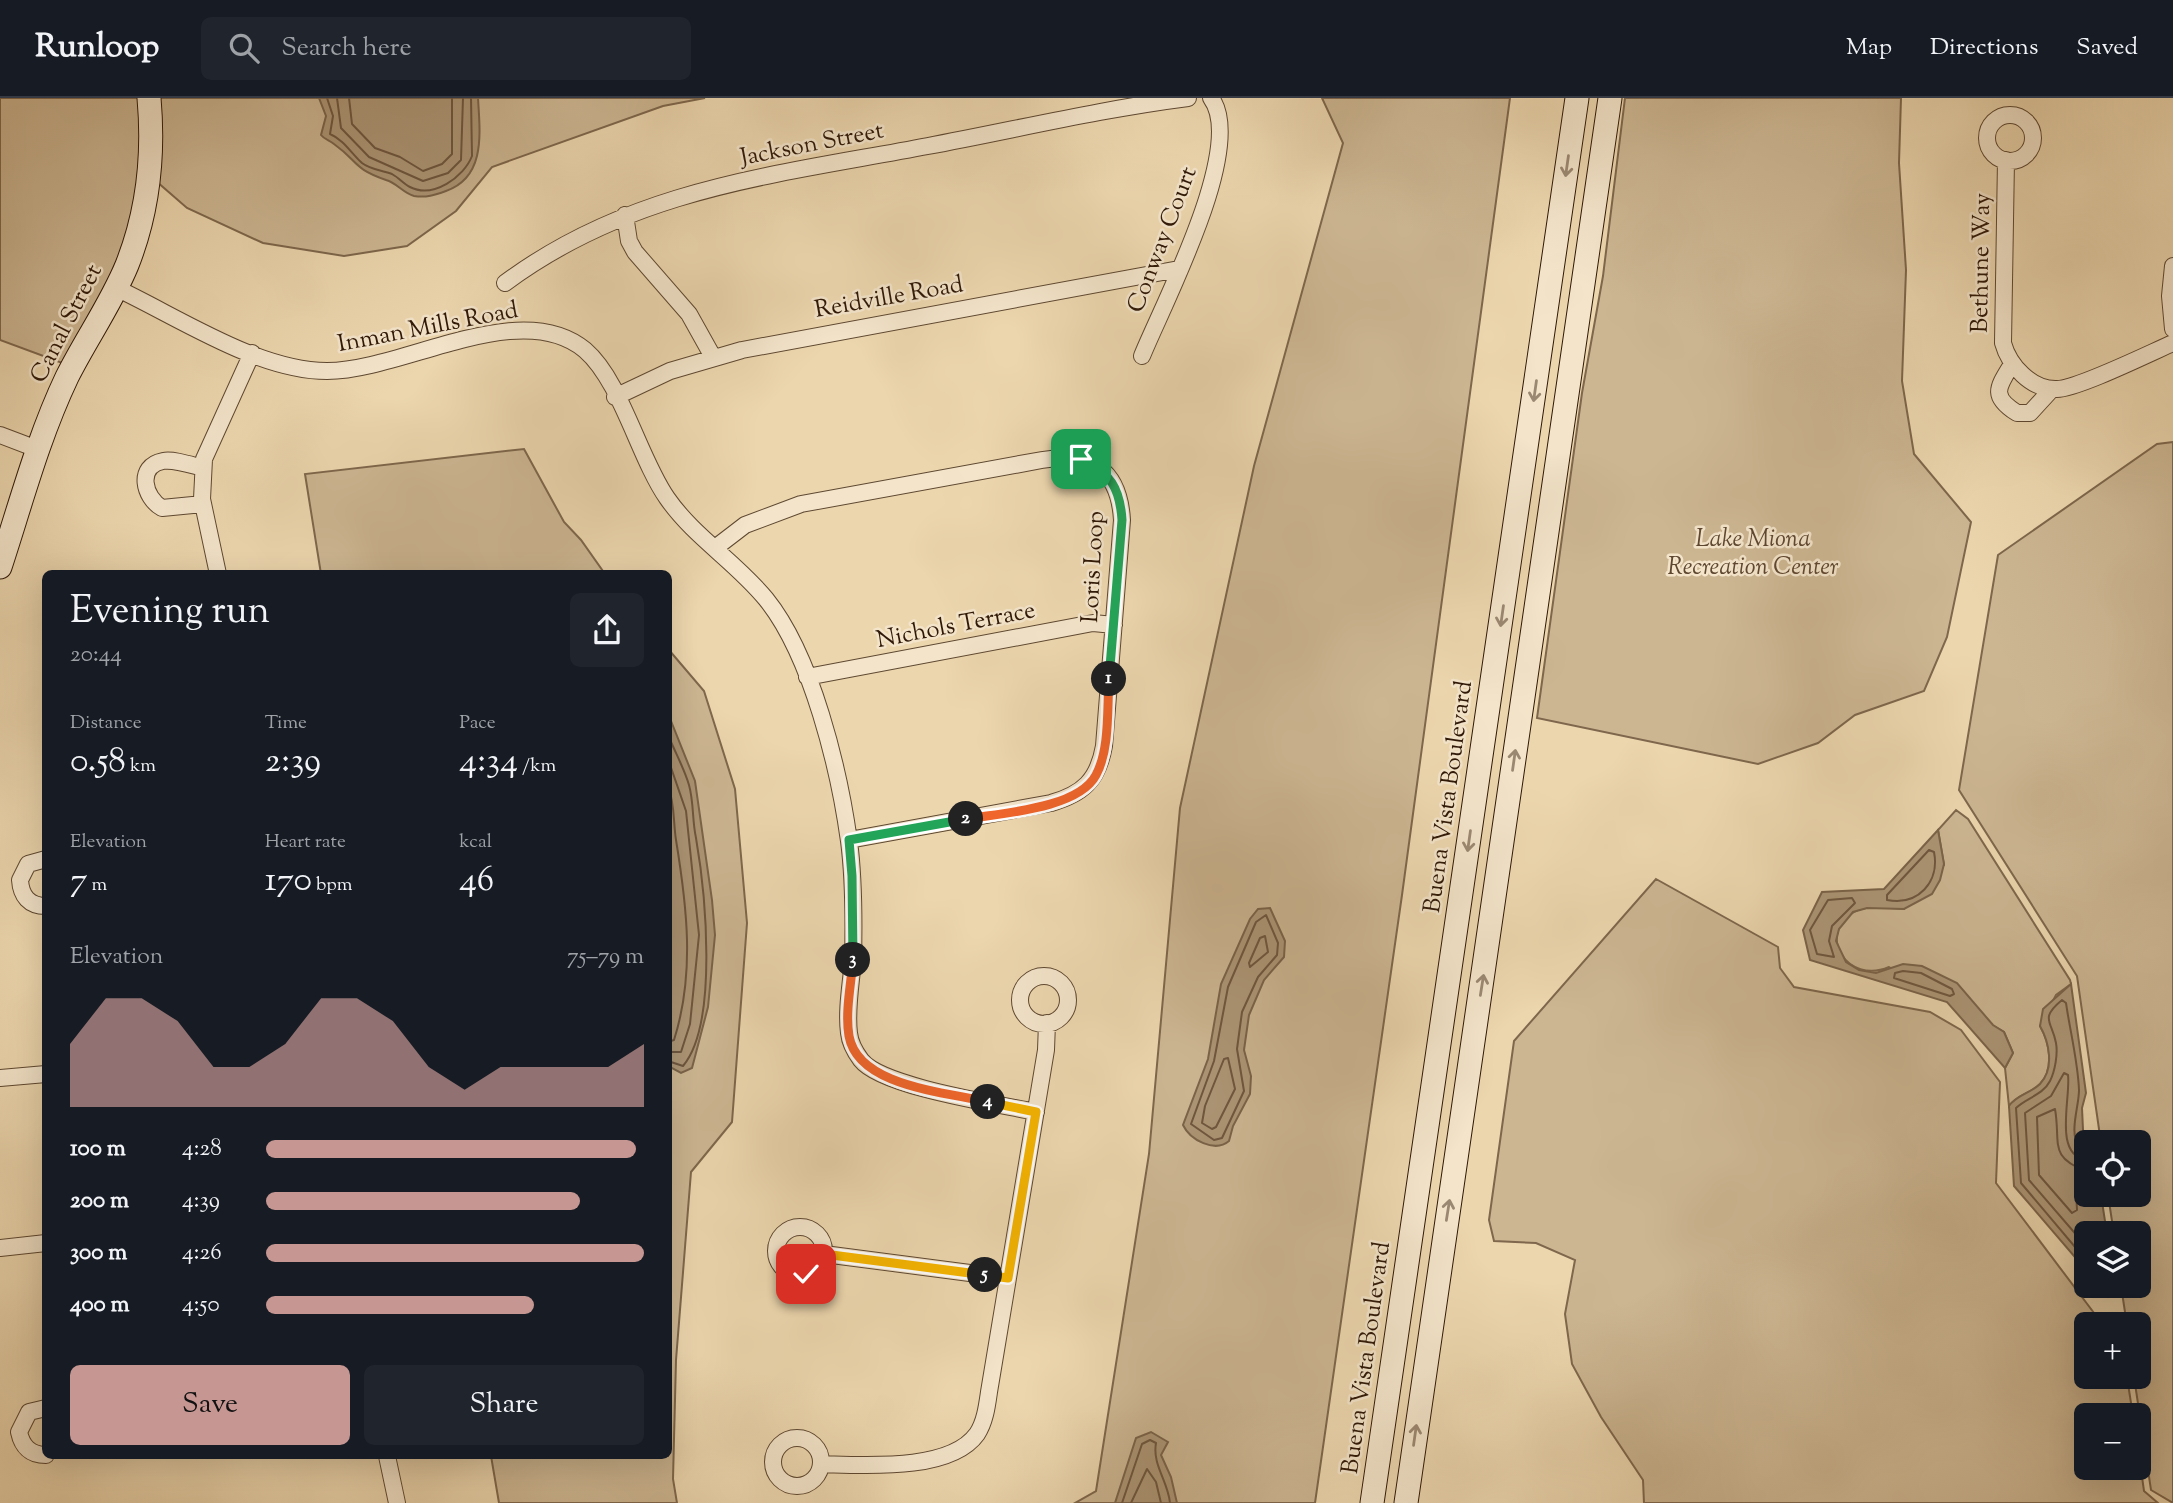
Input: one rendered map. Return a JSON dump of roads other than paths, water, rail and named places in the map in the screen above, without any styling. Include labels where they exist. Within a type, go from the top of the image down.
[{"type":"main road","name":"Canal Street","points":[[0,567],[37,449],[67,377],[116,288],[136,240],[150,162],[149,98]]},
{"type":"main road","name":"Buena Vista Boulevard","points":[[1372,1503],[1577,98]]},
{"type":"main road","points":[[1406,1503],[1610,98]]},
{"type":"street","name":"Jackson Street","points":[[505,283],[569,239],[666,200],[750,179],[1188,98]]},
{"type":"street","name":"Conway Court","points":[[1142,356],[1204,210],[1218,160],[1220,136],[1212,98]]},
{"type":"street","name":"Bethune Way","points":[[2006,160],[2003,343],[2012,364],[2036,384],[2061,389],[2173,344]]},
{"type":"street","points":[[625,215],[629,241],[635,252],[689,314],[713,357]]},
{"type":"street","points":[[2173,266],[2170,296],[2173,329]]},
{"type":"street","name":"Reidville Road","points":[[615,397],[670,371],[713,357],[787,340],[1179,269]]},
{"type":"street","name":"Inman Mills Road","points":[[116,288],[252,353],[293,367],[345,370],[525,330],[547,332],[584,350],[598,366],[667,499],[768,602],[807,677],[832,756],[849,840],[853,929],[848,1030],[854,1051],[863,1064],[890,1079],[1036,1112]]},
{"type":"street","points":[[217,570],[203,504],[203,468],[212,437],[252,353]]},
{"type":"street","name":"Bethune Way","points":[[2012,364],[1999,385],[1999,394],[2001,402],[2017,413],[2030,413],[2052,389]]},
{"type":"street","points":[[0,435],[37,449]]},
{"type":"street","name":"Loris Loop","points":[[715,548],[745,525],[801,504],[1063,456],[1081,459],[1100,468],[1114,482],[1121,499],[1122,520],[1103,754],[1096,776],[1086,789],[1071,798],[849,840]]},
{"type":"street","points":[[203,468],[165,460],[156,463],[149,470],[145,488],[148,496],[163,508],[203,504]]},
{"type":"street","name":"Nichols Terrace","points":[[807,677],[1093,623],[1114,625]]},
{"type":"street","points":[[42,860],[29,864],[20,880],[25,898],[32,904],[42,905]]},
{"type":"street","points":[[821,1464],[934,1460],[953,1455],[979,1432],[985,1417],[1036,1112],[1046,1050],[1047,1023]]},
{"type":"street","points":[[0,1079],[42,1074]]},
{"type":"street","points":[[0,1248],[42,1243]]},
{"type":"street","points":[[824,1254],[1008,1278]]},
{"type":"street","points":[[42,1409],[29,1412],[19,1432],[25,1447],[42,1454]]},
{"type":"street","points":[[388,1459],[397,1503]]},
{"type":"water","points":[[319,98],[478,98],[479,139],[474,165],[459,184],[446,191],[418,197],[410,195],[393,183],[361,168],[321,135],[326,116]]},
{"type":"water","points":[[672,724],[695,781],[715,935],[708,1007],[692,1068],[681,1073],[672,1068]]},
{"type":"water","points":[[1938,830],[1944,864],[1940,880],[1932,894],[1904,909],[1867,908],[1853,912],[1839,929],[1836,941],[1846,962],[1859,970],[1876,973],[1903,964],[1922,966],[1957,983],[1993,1025],[2004,1032],[2013,1053],[2005,1068],[1947,1002],[1810,960],[1803,930],[1822,892],[1884,889]]},
{"type":"water","points":[[1270,908],[1285,941],[1284,957],[1264,980],[1249,1015],[1244,1050],[1251,1076],[1250,1094],[1233,1126],[1229,1141],[1217,1146],[1210,1145],[1191,1136],[1183,1125],[1208,1059],[1221,984],[1250,919],[1258,909]]},
{"type":"water","points":[[2071,984],[2086,1093],[2082,1108],[2083,1130],[2074,1130],[2074,1207],[2103,1207],[2105,1221],[2074,1221],[2074,1256],[2014,1186],[2009,1106],[2040,1084],[2048,1070],[2049,1055],[2040,1026],[2043,1009]]},
{"type":"water","points":[[1151,1432],[1168,1442],[1161,1455],[1171,1477],[1177,1503],[1115,1503],[1136,1438]]},
{"type":"park label","name":"Lake Miona Recreation Center","points":[[1753,554]]}]
